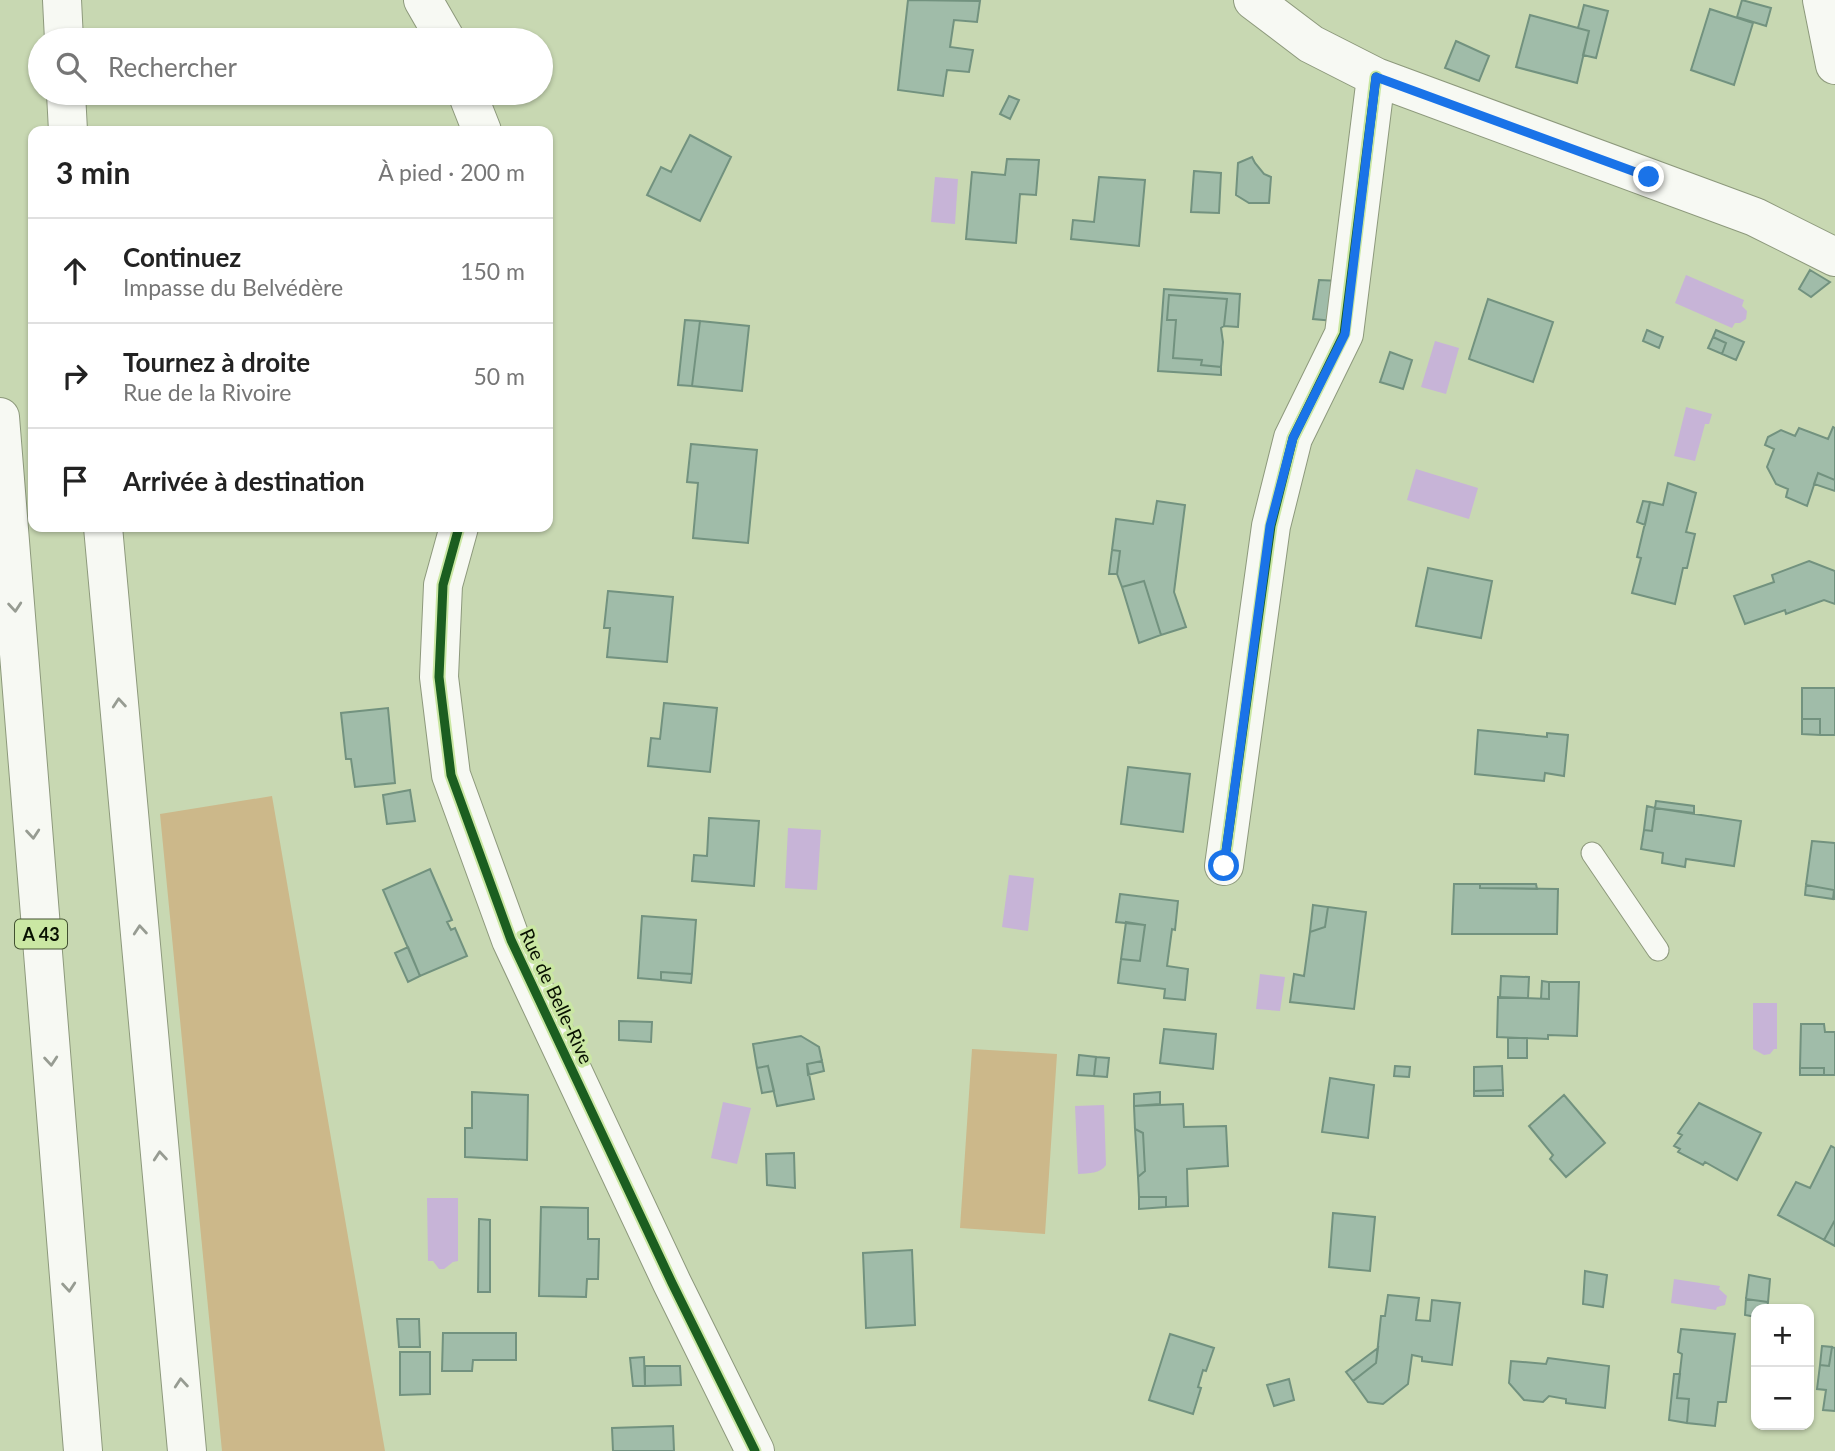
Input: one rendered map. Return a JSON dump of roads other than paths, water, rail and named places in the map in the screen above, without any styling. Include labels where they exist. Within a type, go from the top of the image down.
[{"type":"main road","points":[[62,0],[63,28]]},
{"type":"main road","points":[[423,0],[439,28]]},
{"type":"main road","points":[[1253,0],[1311,44],[1376,77],[1755,217],[1835,257]]},
{"type":"main road","points":[[1822,0],[1835,65]]},
{"type":"main road","points":[[1224,866],[1270,526],[1293,438],[1345,334],[1376,77]]},
{"type":"main road","points":[[67,105],[68,126]]},
{"type":"main road","points":[[471,105],[479,126]]},
{"type":"main road","name":"A 43","points":[[0,417],[83,1451]]},
{"type":"main road","points":[[103,532],[187,1451]]},
{"type":"main road","name":"Rue de Belle-Rive","points":[[458,532],[443,586],[439,677],[451,775],[511,940],[672,1283],[755,1451]]},
{"type":"lane","points":[[1592,853],[1658,950]]}]
